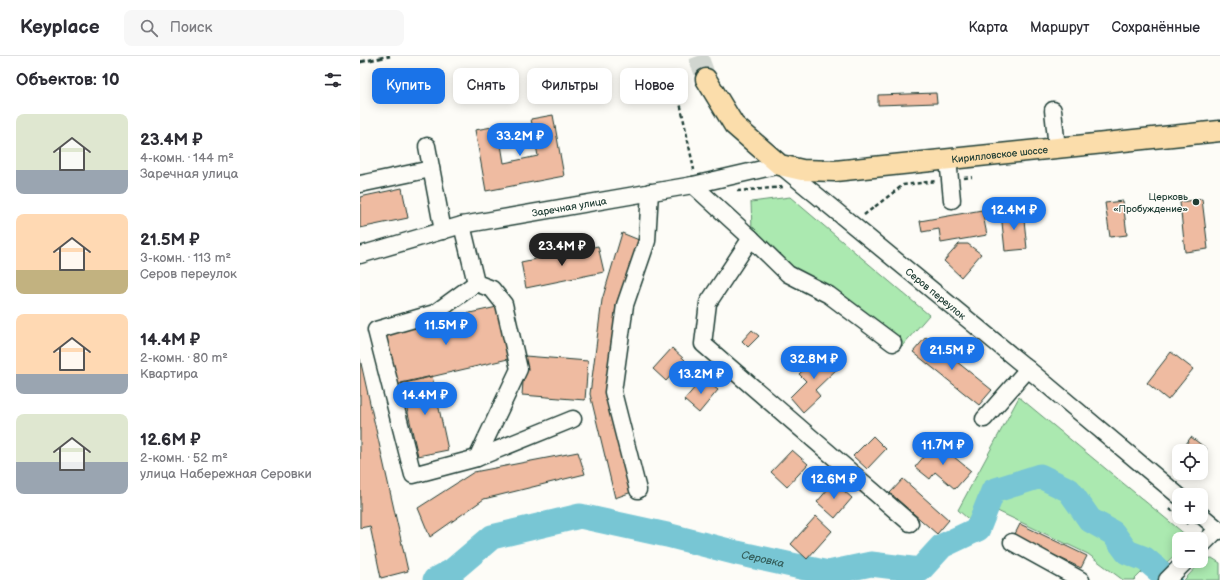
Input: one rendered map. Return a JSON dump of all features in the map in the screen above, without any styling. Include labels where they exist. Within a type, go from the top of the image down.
[{"type":"main road","name":"Серов переулок","points":[[706,79],[734,125],[780,165]]},
{"type":"main road","name":"Кирилловское шоссе","points":[[780,165],[802,170],[835,171],[1220,131]]},
{"type":"street","points":[[1053,110],[1057,148]]},
{"type":"street","points":[[427,146],[443,231]]},
{"type":"street","points":[[948,159],[952,200]]},
{"type":"street","name":"Заречная улица","points":[[360,256],[462,225],[695,184],[780,165]]},
{"type":"street","name":"Серов переулок","points":[[780,165],[1028,369],[1172,490]]},
{"type":"street","points":[[360,184],[431,169]]},
{"type":"street","points":[[695,184],[788,274],[829,295],[893,343]]},
{"type":"street","points":[[638,490],[613,392],[625,305],[646,241],[650,192]]},
{"type":"street","points":[[462,225],[476,284]]},
{"type":"street","points":[[751,238],[708,303],[703,344],[910,523]]},
{"type":"street","points":[[476,284],[492,289],[504,304],[519,368],[477,458]]},
{"type":"street","points":[[476,284],[435,313],[376,330],[413,475],[477,458],[573,419]]},
{"type":"street","points":[[984,419],[1028,369]]},
{"type":"street","points":[[1208,521],[1219,530],[1208,540]]},
{"type":"street","points":[[1012,542],[1081,580]]},
{"type":"street","points":[[1167,580],[1179,568]]},
{"type":"path","points":[[680,104],[695,184]]},
{"type":"path","points":[[864,216],[903,185]]},
{"type":"green space","points":[[790,197],[929,315],[902,346],[830,290],[791,272],[752,231],[751,202]]},
{"type":"green space","points":[[1019,397],[1182,532],[1172,532],[1172,558],[1165,564],[1150,551],[1129,546],[1117,528],[1092,515],[1072,486],[1039,469],[987,485],[975,525],[958,510]]},
{"type":"green space","points":[[1041,482],[1066,495],[1086,524],[1111,538],[1123,555],[1146,568],[1134,580],[1123,580],[1088,554],[991,508],[996,496]]},
{"type":"green space","points":[[1208,558],[1212,558],[1220,563],[1220,580],[1184,580],[1195,568],[1208,568]]},
{"type":"building","points":[[936,93],[937,103],[878,105],[878,95]]},
{"type":"building","points":[[553,115],[564,176],[486,191],[475,130],[498,126],[504,163],[538,156],[531,119]]},
{"type":"building","points":[[402,188],[408,218],[360,228],[360,197]]},
{"type":"building","points":[[1202,199],[1208,249],[1185,252],[1180,202]]},
{"type":"building","points":[[1123,201],[1127,235],[1110,237],[1105,203]]},
{"type":"building","points":[[982,210],[987,235],[941,243],[939,229],[922,232],[920,221]]},
{"type":"building","points":[[1023,210],[1027,249],[1005,251],[1001,213]]},
{"type":"building","points":[[622,233],[639,240],[616,305],[606,391],[632,492],[615,498],[590,394],[602,300]]},
{"type":"building","points":[[959,244],[968,244],[981,254],[961,277],[944,261]]},
{"type":"building","points":[[598,246],[604,272],[526,288],[521,262]]},
{"type":"building","points":[[497,307],[508,359],[396,385],[384,332]]},
{"type":"building","points":[[752,330],[759,336],[748,347],[742,341]]},
{"type":"building","points":[[926,337],[992,390],[979,405],[913,352]]},
{"type":"building","points":[[672,348],[685,360],[666,381],[653,369]]},
{"type":"building","points":[[824,351],[839,367],[815,390],[820,396],[803,412],[790,397],[806,381],[799,374]]},
{"type":"building","points":[[1171,352],[1193,369],[1168,400],[1147,383]]},
{"type":"building","points":[[525,356],[588,361],[585,400],[522,395]]},
{"type":"building","points":[[360,359],[408,571],[381,578],[370,526],[360,528]]},
{"type":"building","points":[[432,376],[448,450],[418,456],[401,383]]},
{"type":"building","points":[[703,378],[718,390],[699,413],[684,400]]},
{"type":"building","points":[[873,436],[886,449],[867,469],[853,456]]},
{"type":"building","points":[[1191,437],[1200,444],[1186,444]]},
{"type":"building","points":[[936,442],[971,471],[955,489],[935,472],[930,479],[915,467]]},
{"type":"building","points":[[792,450],[808,464],[787,487],[771,472]]},
{"type":"building","points":[[578,452],[585,474],[484,499],[430,537],[418,508],[474,472]]},
{"type":"building","points":[[903,479],[949,520],[937,534],[890,493]]},
{"type":"building","points":[[834,482],[852,498],[835,518],[817,502]]},
{"type":"building","points":[[816,516],[832,531],[807,559],[791,544]]},
{"type":"building","points":[[1020,524],[1087,556],[1081,568],[1014,536]]},
{"type":"waterway","name":"Серовка","points":[[435,580],[452,571],[492,537],[580,516],[828,573],[871,564],[920,570],[942,546],[978,529],[993,491],[1040,476],[1069,490],[1090,520],[1113,533],[1127,552],[1145,559],[1170,580]]},
{"type":"tunnel","points":[[698,56],[704,72]]},
{"type":"railway","points":[[360,62],[390,56]]},
{"type":"place","name":"Церковь «Пробуждение»","points":[[1196,202]]}]
